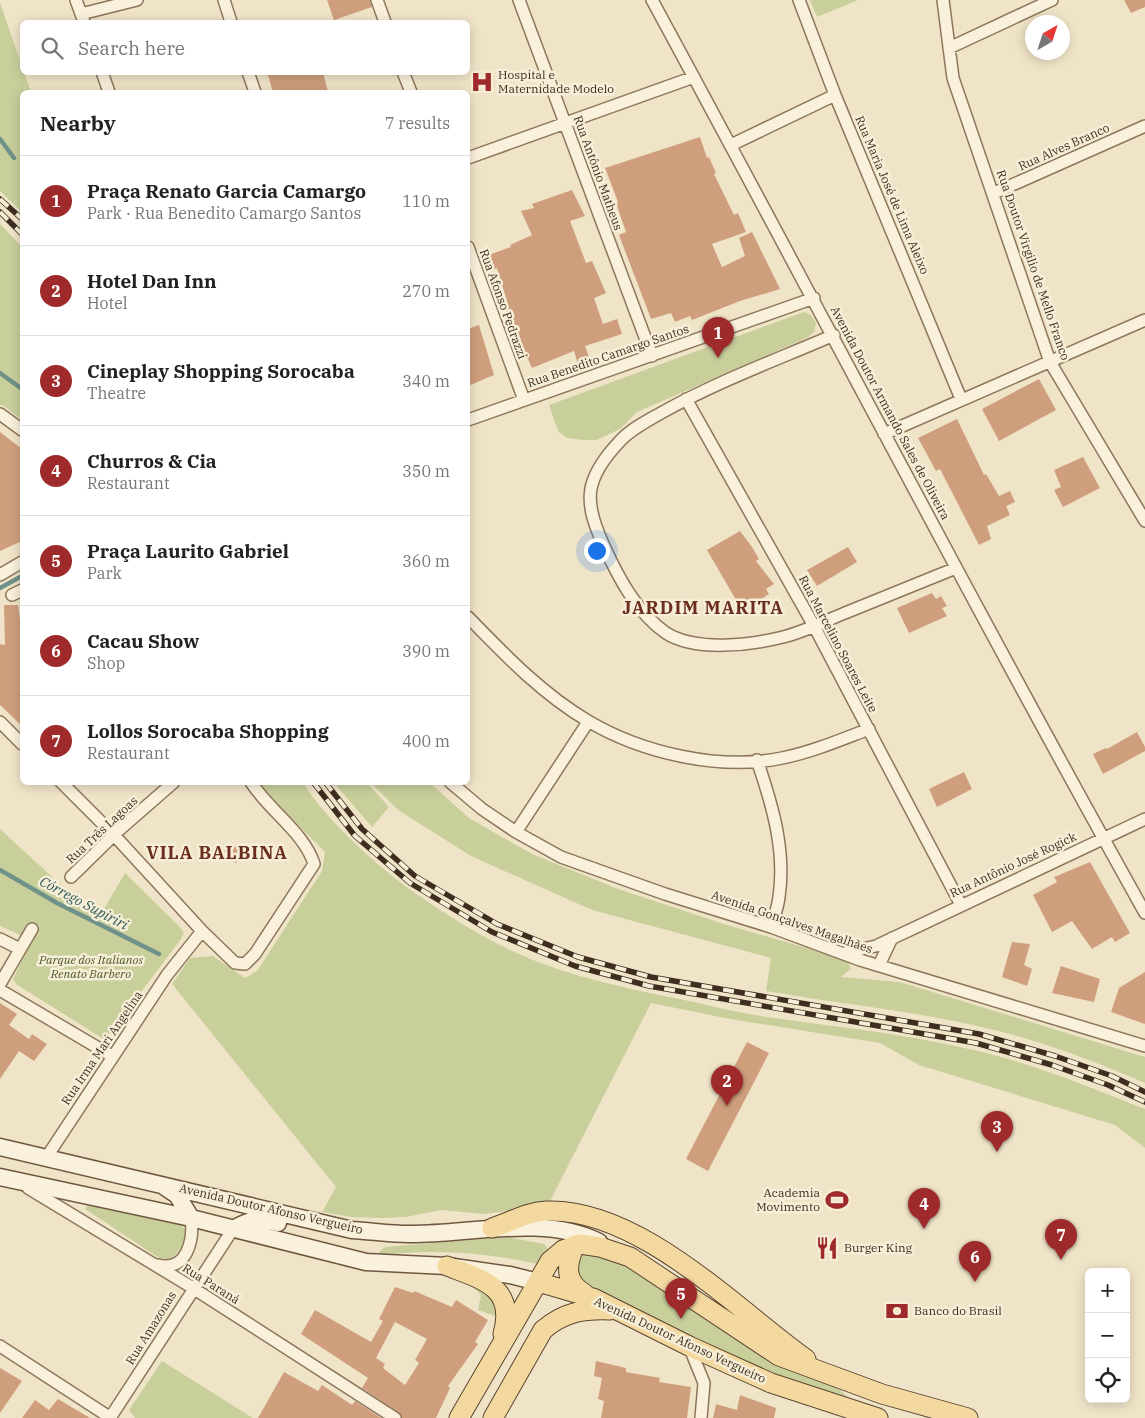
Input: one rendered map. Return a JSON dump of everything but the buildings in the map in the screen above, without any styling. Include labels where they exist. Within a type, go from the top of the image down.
[{"type":"main road","name":"Avenida Doutor Afonso Vergueiro","points":[[0,1147],[352,1230],[410,1234],[492,1228],[542,1230],[577,1234],[630,1257],[779,1356],[864,1387],[968,1418]]},
{"type":"main road","points":[[5,1179],[191,1218],[233,1229],[248,1221],[261,1219],[350,1240],[381,1239],[410,1234]]},
{"type":"main road","points":[[158,1183],[178,1195],[191,1218]]},
{"type":"main road","points":[[492,1228],[522,1215],[546,1211],[584,1216],[634,1233],[680,1262],[828,1375]]},
{"type":"main road","name":"Avenida Doutor Afonso Vergueiro","points":[[233,1229],[366,1262],[447,1266],[510,1274],[593,1298],[689,1346],[771,1383],[858,1415],[878,1418]]},
{"type":"main road","name":"Avenida Doutor Afonso Vergueiro","points":[[575,1245],[591,1244],[630,1257]]},
{"type":"main road","points":[[459,1418],[498,1354],[550,1261],[557,1254],[575,1245]]},
{"type":"main road","points":[[575,1245],[568,1259],[567,1270],[570,1281],[579,1290],[593,1298]]},
{"type":"main road","points":[[447,1266],[480,1278],[501,1294],[506,1304],[508,1317],[498,1354]]},
{"type":"main road","points":[[493,1418],[543,1330],[553,1321],[581,1310],[619,1310]]},
{"type":"street","points":[[76,0],[83,18],[137,0]]},
{"type":"street","points":[[224,0],[230,20]]},
{"type":"street","points":[[376,0],[384,20]]},
{"type":"street","name":"Rua Antônio Matheus","points":[[519,0],[652,356]]},
{"type":"street","name":"Avenida Doutor Armando Sales de Oliveira","points":[[652,0],[834,335],[884,434],[956,568],[1145,913]]},
{"type":"street","name":"Rua Maria José de Lima Aleixo","points":[[799,0],[835,95],[962,400]]},
{"type":"street","name":"Rua Doutor Virgilio de Mello Franco","points":[[943,0],[953,78],[994,193],[1050,362],[1145,521]]},
{"type":"street","points":[[949,48],[1052,0]]},
{"type":"street","points":[[103,75],[108,90]]},
{"type":"street","points":[[249,75],[253,90]]},
{"type":"street","points":[[404,75],[410,90]]},
{"type":"street","points":[[470,157],[566,125],[694,77]]},
{"type":"street","points":[[731,145],[835,95]]},
{"type":"street","name":"Rua Alves Branco","points":[[994,193],[1145,126]]},
{"type":"street","name":"Rua Afonso Pedrazzi","points":[[470,252],[524,400]]},
{"type":"street","name":"Rua Benedito Camargo Santos","points":[[470,419],[814,298]]},
{"type":"street","points":[[884,434],[1145,320]]},
{"type":"street","points":[[834,335],[686,399],[637,427],[620,441],[598,470],[591,488],[589,504],[592,519],[610,560],[636,604],[667,633],[700,645],[735,645],[783,637],[956,568]]},
{"type":"street","name":"Rua Marcelino Soares Leite","points":[[686,399],[814,626],[961,905]]},
{"type":"street","points":[[0,414],[20,429]]},
{"type":"street","points":[[0,568],[19,564]]},
{"type":"street","points":[[0,575],[19,564]]},
{"type":"street","points":[[470,619],[518,667],[588,722],[615,735],[680,758],[729,762],[780,758],[823,747],[868,729]]},
{"type":"street","points":[[0,722],[20,742]]},
{"type":"street","points":[[516,832],[588,722]]},
{"type":"street","points":[[757,760],[770,799],[780,843],[779,897],[771,927]]},
{"type":"street","points":[[64,785],[114,835],[202,931],[235,962],[245,964],[255,954],[314,864],[309,850],[261,798],[253,785]]},
{"type":"street","name":"Rua Três Lagoas","points":[[71,878],[114,835],[171,785]]},
{"type":"street","name":"Avenida Gonçalves Magalhães","points":[[454,785],[482,809],[516,832],[561,857],[665,894],[771,927],[879,965],[1145,1046]]},
{"type":"street","name":"Rua Antônio José Rogick","points":[[842,953],[864,950],[892,938],[1145,819]]},
{"type":"street","points":[[0,984],[32,929]]},
{"type":"street","name":"Rua Irma Mari Angelina","points":[[46,1158],[167,975],[202,931]]},
{"type":"street","points":[[879,965],[892,938]]},
{"type":"street","points":[[0,939],[20,949]]},
{"type":"street","points":[[0,990],[112,1056]]},
{"type":"street","name":"Rua Paraná","points":[[5,1179],[38,1192],[193,1288],[395,1418]]},
{"type":"street","points":[[152,1263],[172,1266],[180,1261],[188,1252],[192,1240],[191,1218]]},
{"type":"street","name":"Rua Amazonas","points":[[110,1418],[233,1229]]},
{"type":"street","points":[[0,1346],[110,1418]]},
{"type":"street","points":[[689,1346],[704,1383],[701,1418]]},
{"type":"street","points":[[858,1415],[864,1387]]},
{"type":"green space","points":[[810,0],[858,0],[817,17]]},
{"type":"green space","points":[[0,3],[20,60],[20,75],[25,75],[30,90],[20,90],[20,210],[0,191]]},
{"type":"green space","points":[[0,224],[20,245],[20,418],[0,405]]},
{"type":"green space","points":[[804,312],[811,315],[816,323],[814,332],[807,338],[637,412],[620,429],[597,440],[567,438],[558,431],[549,405]]},
{"type":"green space","points":[[261,785],[304,785],[339,828],[369,857],[400,882],[460,923],[525,957],[596,980],[728,1010],[944,1043],[992,1054],[1058,1075],[1145,1109],[1145,1148],[1115,1125],[919,1065],[880,1043],[730,1019],[651,1003],[548,1205],[485,1214],[441,1210],[406,1217],[381,1218],[351,1217],[322,1212],[336,1187],[172,984],[190,958],[213,956],[245,978],[257,971],[322,871],[325,852],[271,798]]},
{"type":"green space","points":[[336,785],[369,785],[389,807],[372,827]]},
{"type":"green space","points":[[373,785],[432,785],[469,818],[532,854],[618,889],[724,924],[847,960],[851,969],[841,977],[900,982],[1145,1057],[1145,1083],[1070,1053],[992,1029],[928,1016],[766,991],[771,958],[592,910],[471,856],[398,810]]},
{"type":"green space","name":"Parque dos Italianos Renato Barbero","points":[[0,829],[64,888],[101,914],[125,873],[184,933],[105,1040],[16,984],[13,979],[27,950],[20,935],[0,926]]},
{"type":"green space","points":[[89,1204],[181,1225],[185,1229],[186,1238],[181,1248],[170,1259],[159,1258],[85,1209]]},
{"type":"green space","points":[[507,1237],[544,1244],[549,1250],[538,1264],[479,1254],[421,1252],[381,1255],[379,1252],[385,1247]]},
{"type":"green space","points":[[582,1252],[608,1254],[833,1384],[848,1397],[839,1399],[766,1371],[678,1331],[580,1281],[575,1262]]},
{"type":"green space","points":[[475,1283],[488,1291],[500,1318],[478,1310],[481,1295],[474,1288]]},
{"type":"green space","points":[[162,1361],[253,1418],[135,1418],[129,1410]]},
{"type":"waterway","name":"Córrego Supiriri","points":[[0,139],[14,158]]},
{"type":"waterway","name":"Córrego Supiriri","points":[[0,373],[20,388]]},
{"type":"waterway","name":"Córrego Supiriri","points":[[0,588],[20,577]]},
{"type":"waterway","name":"Córrego Supiriri","points":[[0,870],[57,903],[159,954]]},
{"type":"railway","points":[[0,199],[20,217]]},
{"type":"railway","points":[[0,212],[20,232]]},
{"type":"railway","points":[[315,785],[355,836],[410,883],[492,932],[575,966],[649,986],[976,1043],[1052,1065],[1108,1085],[1145,1102]]},
{"type":"railway","points":[[327,785],[362,829],[415,876],[497,924],[578,957],[651,977],[979,1034],[1055,1056],[1112,1076],[1145,1092]]},
{"type":"place","name":"Hospital e Maternidade Modelo","points":[[482,82]]},
{"type":"place","name":"Praça Renato Garcia Camargo","points":[[718,358]]},
{"type":"place","name":"Hotel Dan Inn","points":[[727,1106]]},
{"type":"place","name":"Cineplay Shopping Sorocaba","points":[[997,1152]]},
{"type":"place","name":"Academia Movimento","points":[[837,1200]]},
{"type":"place","name":"Churros & Cia","points":[[924,1229]]},
{"type":"place","name":"Burger King","points":[[827,1248]]},
{"type":"place","name":"Lollos Sorocaba Shopping","points":[[1061,1260]]},
{"type":"place","name":"Cacau Show","points":[[975,1282]]},
{"type":"place","name":"Banco do Brasil","points":[[897,1311]]},
{"type":"place","name":"Praça Laurito Gabriel","points":[[681,1319]]},
{"type":"district","name":"JARDIM MARITA","points":[[703,608]]},
{"type":"district","name":"VILA BALBINA","points":[[217,853]]}]
